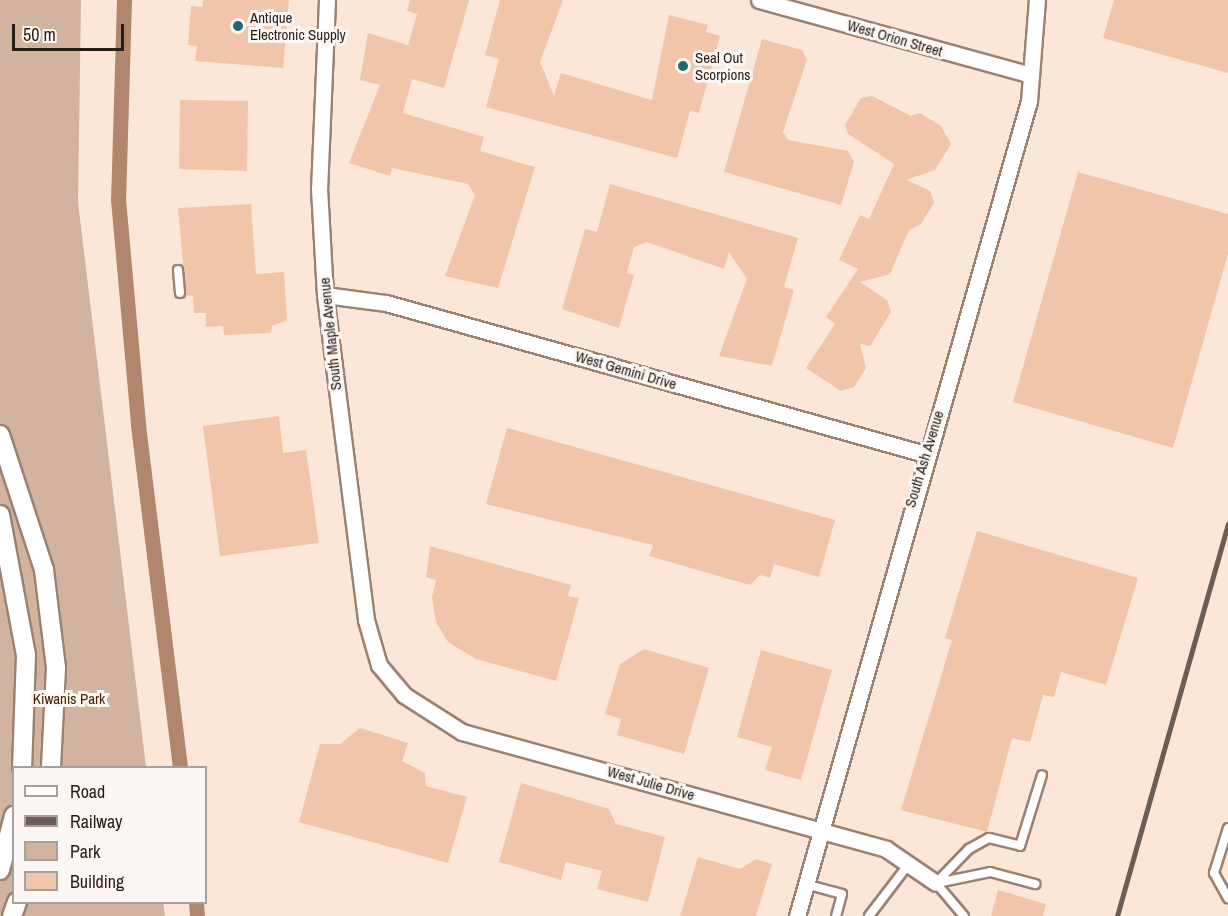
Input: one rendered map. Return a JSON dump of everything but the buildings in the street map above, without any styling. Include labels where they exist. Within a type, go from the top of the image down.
[{"type":"street","name":"South Maple Avenue","points":[[327,0],[319,188],[325,295],[366,620],[379,665]]},
{"type":"street","name":"West Orion Street","points":[[759,0],[1031,75]]},
{"type":"street","name":"South Ash Avenue","points":[[797,916],[925,454],[1029,101],[1037,0]]},
{"type":"street","name":"West Gemini Drive","points":[[325,295],[386,303],[925,454]]},
{"type":"street","points":[[0,435],[44,570],[56,668],[51,766]]},
{"type":"street","points":[[0,515],[26,655],[22,766]]},
{"type":"street","name":"West Julie Drive","points":[[379,665],[404,695],[462,732],[886,849],[936,883]]},
{"type":"street","points":[[0,870],[12,824]]},
{"type":"lane","points":[[178,270],[180,293]]},
{"type":"lane","points":[[936,883],[969,849],[989,838],[1020,846],[1042,775]]},
{"type":"lane","points":[[1228,828],[1214,873],[1228,898]]},
{"type":"lane","points":[[869,916],[908,865]]},
{"type":"lane","points":[[936,883],[990,872],[1035,884]]},
{"type":"lane","points":[[936,883],[964,916]]},
{"type":"lane","points":[[805,884],[842,894],[836,916]]},
{"type":"green space","name":"Kiwanis Park","points":[[0,0],[81,0],[78,202],[146,766],[12,766],[12,904],[163,904],[165,916],[0,916]]},
{"type":"waterway","points":[[124,0],[118,199],[138,425],[180,766]]},
{"type":"waterway","points":[[196,904],[197,916]]},
{"type":"railway","points":[[1117,916],[1228,524]]},
{"type":"place","name":"Antique Electronic Supply","points":[[238,26]]},
{"type":"place","name":"Seal Out Scorpions","points":[[683,66]]}]
